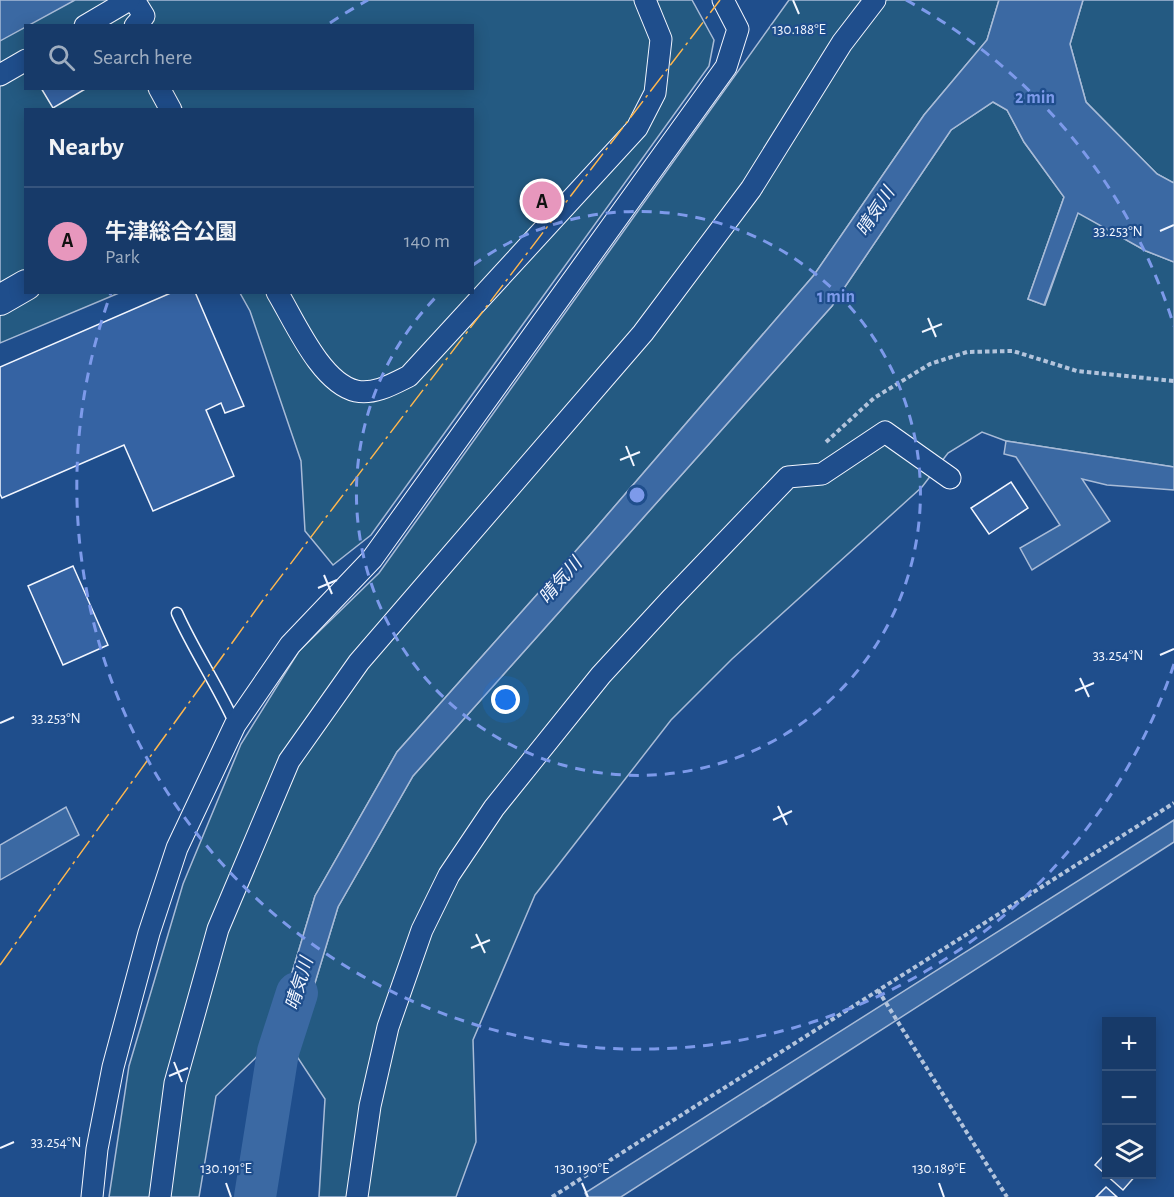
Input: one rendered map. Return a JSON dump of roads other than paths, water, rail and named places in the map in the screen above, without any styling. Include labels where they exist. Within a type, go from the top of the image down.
[{"type":"street","points":[[88,24],[129,0]]},
{"type":"street","points":[[134,0],[144,16],[137,24]]},
{"type":"street","points":[[278,294],[317,359],[337,382],[357,391],[384,389],[409,376],[637,128],[656,93],[661,39],[645,0]]},
{"type":"street","points":[[92,1197],[97,1149],[113,1067],[149,933],[177,848],[235,725],[290,645],[372,559],[726,67],[738,29],[723,0]]},
{"type":"street","points":[[160,1197],[175,1083],[218,929],[288,761],[359,662],[643,333],[751,189],[842,43],[874,0]]},
{"type":"street","points":[[0,75],[24,61]]},
{"type":"street","points":[[160,90],[170,108]]},
{"type":"street","points":[[0,300],[24,286]]},
{"type":"street","points":[[357,1197],[370,1106],[388,1027],[422,930],[449,875],[494,808],[601,675],[788,477],[822,474],[885,432],[951,478]]},
{"type":"lane","points":[[177,613],[235,725]]},
{"type":"water","points":[[0,0],[75,0],[31,24],[24,24],[24,28],[0,41]]},
{"type":"water","points":[[999,0],[1083,0],[1070,44],[1086,102],[1157,174],[1174,183],[1174,262],[1146,251],[1078,213],[1044,305],[1028,299],[1064,197],[1024,142],[1007,110],[993,102],[951,130],[832,306],[413,776],[338,907],[294,1052],[271,1043],[315,896],[397,752],[589,536],[814,275],[924,115],[987,40]]},
{"type":"water","points":[[1006,441],[1174,467],[1174,490],[1107,485],[1082,479],[1110,521],[1032,570],[1020,548],[1060,525],[1016,457],[1004,454]]},
{"type":"water","points":[[66,807],[79,835],[0,880],[0,845]]},
{"type":"water","points":[[1174,820],[1174,842],[621,1197],[587,1197],[585,1193]]},
{"type":"waterway","name":"晴気川","points":[[255,1197],[278,1052],[297,993]]},
{"type":"place","name":"牛津総合公園","points":[[542,201]]}]
